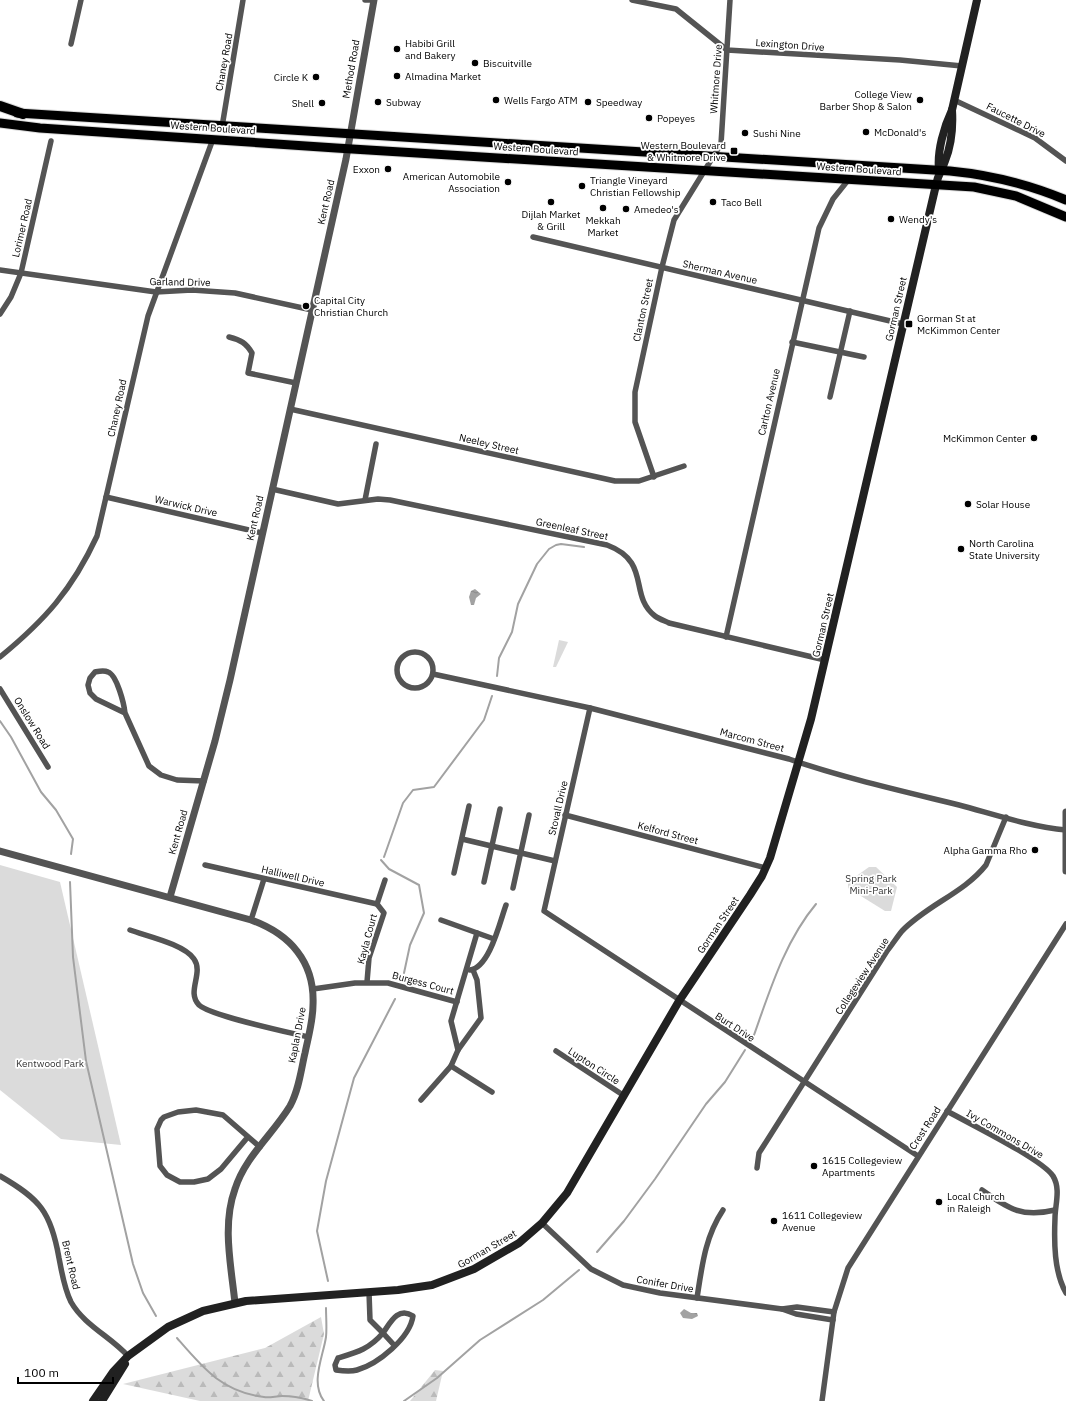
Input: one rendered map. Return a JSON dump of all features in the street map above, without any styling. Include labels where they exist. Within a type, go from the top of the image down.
[{"type":"highway","points":[[0,107],[23,114]]},
{"type":"main road","name":"Gorman Street","points":[[93,1401],[113,1372],[128,1356],[157,1334],[179,1321],[202,1311],[236,1303],[415,1289],[445,1282],[504,1253],[525,1238],[542,1223],[567,1193],[679,1001],[750,895],[766,868],[799,762],[825,660],[939,170],[945,161],[953,122],[952,110],[977,0]]},
{"type":"main road","name":"Western Boulevard","points":[[23,114],[222,127],[348,141],[704,171],[974,187],[1006,193],[1025,199],[1066,217]]},
{"type":"main road","name":"Western Boulevard","points":[[0,124],[213,139],[348,141],[714,156],[939,170],[983,175],[1012,181],[1034,187],[1066,200]]},
{"type":"main road","name":"Gorman Street","points":[[102,1401],[128,1356]]},
{"type":"street","points":[[72,44],[81,0]]},
{"type":"street","name":"Chaney Road","points":[[222,127],[243,0]]},
{"type":"street","points":[[365,0],[374,0]]},
{"type":"street","name":"Method Road","points":[[348,141],[374,0]]},
{"type":"street","points":[[632,0],[676,10],[727,50]]},
{"type":"street","name":"Whitmore Drive","points":[[714,156],[721,142],[730,0]]},
{"type":"street","name":"Lexington Drive","points":[[727,50],[900,60],[962,66]]},
{"type":"street","name":"Faucette Drive","points":[[954,100],[1035,138],[1066,161]]},
{"type":"street","name":"Chaney Road","points":[[0,657],[38,624],[71,585],[86,560],[97,536],[136,359],[156,292],[213,139]]},
{"type":"street","name":"Lorimer Road","points":[[0,314],[11,297],[21,273],[51,140]]},
{"type":"street","name":"Kent Road","points":[[170,897],[204,781],[230,680],[348,141]]},
{"type":"street","name":"Clanton Street","points":[[654,477],[637,428],[634,408],[637,382],[662,267],[674,220],[714,156]]},
{"type":"street","name":"Carlton Avenue","points":[[726,637],[819,228],[833,199],[849,180]]},
{"type":"street","name":"Sherman Avenue","points":[[533,237],[903,324]]},
{"type":"street","name":"Garland Drive","points":[[0,270],[156,292],[192,290],[236,293],[312,310]]},
{"type":"street","points":[[830,397],[850,311]]},
{"type":"street","points":[[229,337],[240,339],[247,345],[252,354],[248,374],[296,383]]},
{"type":"street","points":[[792,342],[864,357]]},
{"type":"street","name":"Neeley Street","points":[[290,409],[610,480],[634,482],[654,477],[684,466]]},
{"type":"street","points":[[365,500],[376,444]]},
{"type":"street","name":"Greenleaf Street","points":[[272,489],[338,504],[378,499],[390,500],[614,548],[621,551],[630,559],[636,572],[645,604],[655,616],[669,623],[825,660]]},
{"type":"street","name":"Warwick Drive","points":[[106,497],[262,533]]},
{"type":"street","points":[[420,652],[432,661],[433,674],[427,684],[420,688],[413,688],[407,686],[398,677],[398,664],[406,654],[420,652]]},
{"type":"street","points":[[125,713],[96,699],[90,693],[88,685],[90,678],[95,672],[108,671],[112,674],[122,697],[125,713],[149,766],[161,775],[177,780],[204,781]]},
{"type":"street","name":"Marcom Street","points":[[433,674],[590,708],[1006,817],[1066,830]]},
{"type":"street","name":"Onslow Road","points":[[0,689],[48,767]]},
{"type":"street","name":"Stovall Drive","points":[[544,911],[590,708]]},
{"type":"street","points":[[454,873],[469,806]]},
{"type":"street","points":[[484,882],[500,809]]},
{"type":"street","points":[[1066,812],[1066,871]]},
{"type":"street","points":[[513,888],[529,815]]},
{"type":"street","name":"Kelford Street","points":[[566,815],[766,868]]},
{"type":"street","name":"Collegeview Avenue","points":[[757,1168],[759,1153],[888,951],[903,931],[968,883],[986,865],[1006,817]]},
{"type":"street","points":[[462,840],[555,860]]},
{"type":"street","name":"Kaplan Drive","points":[[0,851],[251,920],[275,930],[290,943],[304,962],[313,989],[313,1007],[294,1099],[241,1174],[235,1187],[229,1210],[228,1232],[236,1303]]},
{"type":"street","name":"Halliwell Drive","points":[[205,865],[377,904]]},
{"type":"street","points":[[251,920],[264,879]]},
{"type":"street","name":"Kayla Court","points":[[366,982],[369,958],[384,914],[377,904],[385,880]]},
{"type":"street","points":[[465,971],[473,970],[486,958],[506,905]]},
{"type":"street","name":"Burt Drive","points":[[544,911],[679,1001],[918,1156]]},
{"type":"street","points":[[441,920],[494,939]]},
{"type":"street","name":"Crest Road","points":[[822,1401],[834,1312],[848,1268],[1066,924]]},
{"type":"street","points":[[130,930],[171,944],[187,952],[193,958],[198,973],[194,995],[199,1005],[204,1009],[221,1015],[308,1037]]},
{"type":"street","points":[[458,1050],[451,1021],[477,933]]},
{"type":"street","points":[[421,1100],[450,1066],[458,1050],[481,1018],[476,980],[473,970]]},
{"type":"street","name":"Burgess Court","points":[[313,989],[366,982],[388,983],[457,1002]]},
{"type":"street","name":"Lupton Circle","points":[[556,1052],[623,1096]]},
{"type":"street","points":[[450,1066],[492,1092]]},
{"type":"street","points":[[247,1138],[221,1169],[208,1179],[194,1182],[180,1182],[172,1179],[160,1166],[158,1129],[161,1120],[172,1114],[196,1110],[223,1115],[247,1138],[260,1147]]},
{"type":"street","name":"Ivy Commons Drive","points":[[947,1111],[1018,1151],[1049,1171],[1056,1184],[1055,1210],[1057,1262],[1061,1283],[1066,1293]]},
{"type":"street","name":"Brent Road","points":[[0,1176],[28,1193],[40,1206],[53,1229],[62,1276],[72,1302],[82,1316],[128,1356]]},
{"type":"street","points":[[982,1190],[1016,1211],[1033,1214],[1055,1210]]},
{"type":"street","points":[[697,1298],[708,1240],[715,1223],[723,1210]]},
{"type":"street","name":"Conifer Drive","points":[[542,1223],[585,1264],[610,1279],[643,1290],[782,1309],[796,1314],[833,1320]]},
{"type":"street","points":[[369,1292],[370,1320],[394,1345]]},
{"type":"street","name":"Conifer Drive","points":[[782,1309],[797,1307],[834,1312]]},
{"type":"street","points":[[403,1312],[413,1316],[412,1324],[404,1336],[383,1356],[356,1370],[346,1372],[336,1370],[335,1365],[338,1358],[363,1350],[374,1343],[383,1333],[399,1313],[403,1312]]},
{"type":"green space","points":[[559,640],[568,642],[556,667],[553,667]]},
{"type":"green space","name":"Kentwood Park","points":[[0,865],[60,882],[121,1145],[61,1139],[0,1090]]},
{"type":"green space","name":"Spring Park Mini-Park","points":[[869,867],[876,867],[897,887],[891,911],[885,911],[848,888],[848,882]]},
{"type":"green space","points":[[321,1317],[324,1334],[308,1401],[200,1401],[123,1384],[265,1348]]},
{"type":"green space","points":[[435,1370],[443,1371],[436,1401],[410,1401]]},
{"type":"water","points":[[475,589],[481,594],[476,598],[474,605],[471,605],[469,597],[471,591]]},
{"type":"water","points":[[684,1309],[691,1313],[697,1313],[698,1316],[692,1319],[683,1318],[680,1313]]},
{"type":"waterway","points":[[497,676],[499,658],[512,632],[518,604],[537,564],[549,549],[556,545],[561,544],[584,547]]},
{"type":"waterway","points":[[384,857],[403,803],[413,790],[434,787],[484,720],[492,696]]},
{"type":"waterway","points":[[0,721],[11,737],[41,792],[56,810],[73,839],[71,854]]},
{"type":"waterway","points":[[381,860],[389,869],[419,885],[424,913],[410,945],[404,973]]},
{"type":"waterway","points":[[70,882],[73,957],[86,1061],[133,1264],[143,1293],[156,1316]]},
{"type":"waterway","points":[[754,1035],[779,966],[795,934],[816,904]]},
{"type":"waterway","points":[[328,1281],[317,1231],[326,1181],[354,1078],[395,999]]},
{"type":"waterway","points":[[597,1252],[624,1221],[655,1179],[706,1104],[725,1082],[745,1050]]},
{"type":"waterway","points":[[404,1401],[437,1378],[480,1340],[543,1300],[579,1270]]},
{"type":"waterway","points":[[324,1401],[320,1394],[318,1378],[326,1337],[326,1308]]},
{"type":"waterway","points":[[177,1338],[214,1377],[236,1390],[264,1397],[290,1396],[312,1401]]},
{"type":"place","name":"Habibi Grill and Bakery","points":[[397,49]]},
{"type":"place","name":"Biscuitville","points":[[475,63]]},
{"type":"place","name":"Almadina Market","points":[[397,76]]},
{"type":"place","name":"Circle K","points":[[316,77]]},
{"type":"place","name":"Wells Fargo ATM","points":[[496,100]]},
{"type":"place","name":"College View Barber Shop & Salon","points":[[920,100]]},
{"type":"place","name":"Subway","points":[[378,102]]},
{"type":"place","name":"Speedway","points":[[588,102]]},
{"type":"place","name":"Shell","points":[[322,103]]},
{"type":"place","name":"Popeyes","points":[[649,118]]},
{"type":"place","name":"McDonald's","points":[[866,132]]},
{"type":"place","name":"Sushi Nine","points":[[745,133]]},
{"type":"place","name":"Western Boulevard & Whitmore Drive","points":[[734,151]]},
{"type":"place","name":"Exxon","points":[[388,169]]},
{"type":"place","name":"American Automobile Association","points":[[508,182]]},
{"type":"place","name":"Triangle Vineyard Christian Fellowship","points":[[582,186]]},
{"type":"place","name":"Dijlah Market & Grill","points":[[551,202]]},
{"type":"place","name":"Taco Bell","points":[[713,202]]},
{"type":"place","name":"Mekkah Market","points":[[603,208]]},
{"type":"place","name":"Amedeo's","points":[[626,209]]},
{"type":"place","name":"Wendy's","points":[[891,219]]},
{"type":"place","name":"Capital City Christian Church","points":[[306,306]]},
{"type":"place","name":"Gorman St at McKimmon Center","points":[[909,324]]},
{"type":"place","name":"McKimmon Center","points":[[1034,438]]},
{"type":"place","name":"Solar House","points":[[968,504]]},
{"type":"place","name":"North Carolina State University","points":[[961,549]]},
{"type":"place","name":"Alpha Gamma Rho","points":[[1035,850]]},
{"type":"place","name":"1615 Collegeview Apartments","points":[[814,1166]]},
{"type":"place","name":"Local Church in Raleigh","points":[[939,1202]]},
{"type":"place","name":"1611 Collegeview Avenue","points":[[774,1221]]}]
